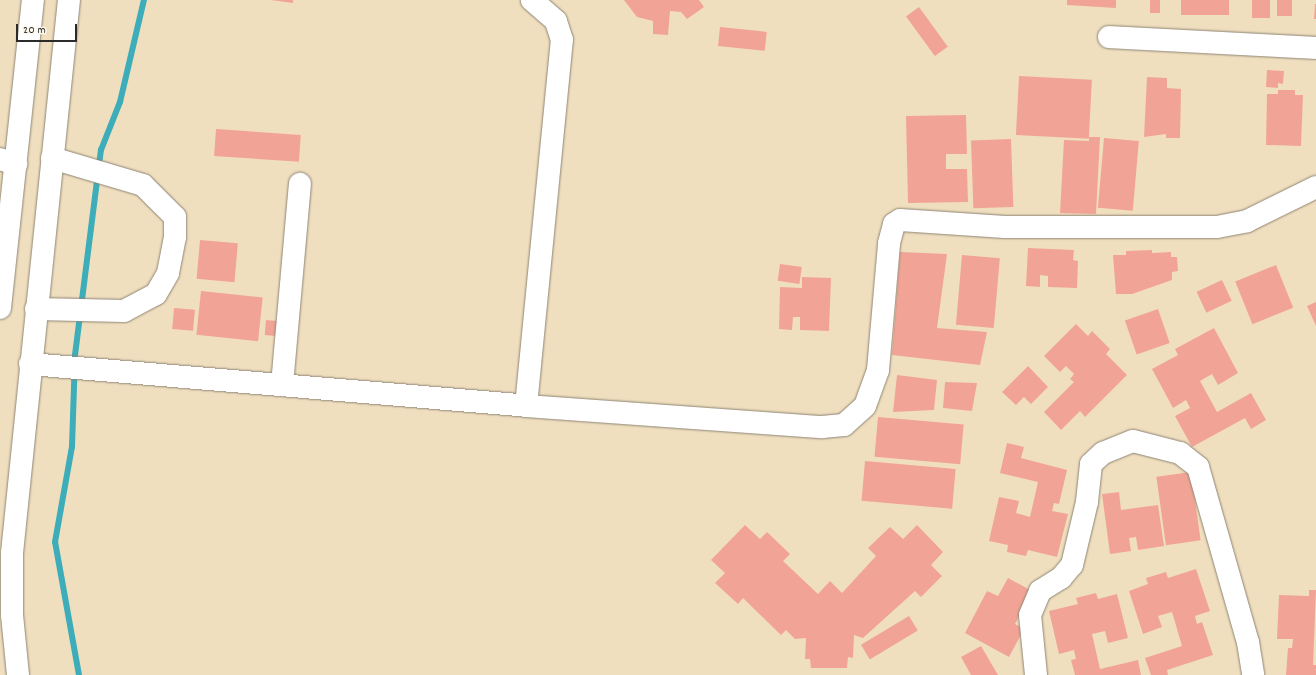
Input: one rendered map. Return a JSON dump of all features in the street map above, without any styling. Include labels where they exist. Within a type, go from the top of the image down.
[{"type":"street","points":[[0,308],[8,162],[33,0]]},
{"type":"street","points":[[18,675],[12,616],[12,553],[30,364],[69,0]]},
{"type":"street","points":[[526,406],[562,40],[556,21],[532,0]]},
{"type":"street","points":[[1109,37],[1316,48]]},
{"type":"street","points":[[36,309],[67,312],[124,311],[156,294],[168,274],[175,236],[175,217],[143,185],[88,170],[52,158]]},
{"type":"street","points":[[282,385],[300,184]]},
{"type":"street","points":[[30,364],[526,406],[822,427],[844,425],[865,406],[878,370],[889,243],[894,224],[900,220],[1005,227],[1217,227],[1247,221],[1316,187]]},
{"type":"street","points":[[1036,675],[1030,615],[1040,591],[1061,578],[1072,565],[1087,502],[1091,464],[1103,453],[1134,441],[1180,453],[1198,467],[1248,642],[1253,675]]},
{"type":"building","points":[[271,0],[293,0],[293,3]]},
{"type":"building","points":[[624,0],[699,0],[704,7],[687,19],[681,12],[670,11],[668,35],[653,34],[653,21],[637,17]]},
{"type":"building","points":[[1067,0],[1116,0],[1116,8],[1067,5]]},
{"type":"building","points":[[1150,0],[1160,0],[1160,13],[1150,13]]},
{"type":"building","points":[[1181,0],[1229,0],[1229,15],[1181,15]]},
{"type":"building","points":[[1252,0],[1270,0],[1270,18],[1252,18]]},
{"type":"building","points":[[1277,0],[1292,0],[1292,16],[1277,16]]},
{"type":"building","points":[[1315,4],[1316,19],[1314,19]]},
{"type":"building","points":[[919,7],[948,47],[935,56],[906,16]]},
{"type":"building","points":[[720,27],[767,32],[765,51],[718,46]]},
{"type":"building","points":[[1267,70],[1284,71],[1283,84],[1278,83],[1278,88],[1266,87]]},
{"type":"building","points":[[1019,76],[1092,80],[1089,139],[1016,135]]},
{"type":"building","points":[[1147,77],[1167,78],[1167,88],[1181,89],[1180,138],[1166,138],[1166,134],[1144,137]]},
{"type":"building","points":[[1278,90],[1295,90],[1295,95],[1303,95],[1301,146],[1266,145],[1267,94],[1278,94]]},
{"type":"building","points":[[966,115],[967,154],[946,154],[946,169],[967,169],[968,202],[908,203],[906,116]]},
{"type":"building","points":[[216,129],[301,135],[299,162],[214,156]]},
{"type":"building","points":[[1089,137],[1100,137],[1096,214],[1060,213],[1064,140],[1089,141]]},
{"type":"building","points":[[1104,138],[1139,141],[1133,211],[1098,208]]},
{"type":"building","points":[[1011,139],[1013,207],[973,208],[971,140]]},
{"type":"building","points":[[200,240],[238,243],[234,282],[197,279]]},
{"type":"building","points":[[1028,248],[1074,250],[1073,260],[1078,261],[1077,288],[1048,287],[1048,276],[1040,275],[1040,287],[1026,286]]},
{"type":"building","points":[[1152,250],[1152,253],[1171,252],[1171,257],[1177,257],[1178,271],[1172,272],[1172,280],[1132,294],[1116,294],[1113,255],[1126,255],[1126,251]]},
{"type":"building","points":[[900,252],[947,254],[937,328],[987,332],[980,365],[892,355]]},
{"type":"building","points":[[962,255],[1000,258],[994,328],[956,325]]},
{"type":"building","points":[[780,264],[802,267],[799,284],[778,281]]},
{"type":"building","points":[[1276,265],[1293,308],[1252,324],[1235,281]]},
{"type":"building","points":[[802,277],[831,278],[829,331],[800,330],[800,317],[793,317],[792,330],[779,329],[780,287],[802,288]]},
{"type":"building","points":[[1222,280],[1232,301],[1206,313],[1197,292]]},
{"type":"building","points":[[201,291],[263,297],[258,341],[196,335]]},
{"type":"building","points":[[1316,302],[1316,326],[1307,306]]},
{"type":"building","points":[[174,308],[195,310],[193,331],[172,329]]},
{"type":"building","points":[[1158,309],[1170,343],[1137,354],[1125,320]]},
{"type":"building","points":[[266,320],[277,321],[276,336],[265,335]]},
{"type":"building","points":[[1076,324],[1088,336],[1092,331],[1110,349],[1106,354],[1127,375],[1085,417],[1080,411],[1061,430],[1044,412],[1074,382],[1070,379],[1074,374],[1066,366],[1060,372],[1044,356]]},
{"type":"building","points":[[1214,328],[1238,373],[1218,385],[1212,374],[1200,381],[1217,412],[1251,393],[1266,420],[1251,429],[1245,418],[1192,447],[1175,416],[1190,408],[1186,400],[1173,408],[1152,369],[1178,355],[1175,349]]},
{"type":"building","points":[[1028,366],[1048,387],[1031,404],[1024,397],[1016,405],[1002,392]]},
{"type":"building","points":[[897,375],[937,380],[934,410],[893,412]]},
{"type":"building","points":[[945,382],[977,383],[972,411],[943,408]]},
{"type":"building","points":[[878,417],[964,424],[960,464],[875,457]]},
{"type":"building","points":[[1007,443],[1024,447],[1021,458],[1067,470],[1059,504],[1054,503],[1052,511],[1068,514],[1057,557],[1028,550],[1026,556],[1007,552],[1008,545],[989,541],[999,497],[1019,501],[1016,513],[1030,517],[1038,482],[1000,473]]},
{"type":"building","points":[[865,461],[956,469],[952,509],[862,501]]},
{"type":"building","points":[[1191,472],[1201,540],[1166,545],[1156,477]]},
{"type":"building","points":[[1119,492],[1121,510],[1158,505],[1164,546],[1138,550],[1136,537],[1129,538],[1131,551],[1110,554],[1102,494]]},
{"type":"building","points":[[745,525],[760,539],[767,532],[790,554],[783,561],[818,594],[830,581],[842,593],[876,556],[868,548],[890,527],[903,539],[917,525],[943,552],[931,565],[942,576],[921,597],[915,591],[863,638],[854,635],[853,658],[848,657],[847,668],[811,668],[810,659],[805,659],[806,638],[795,639],[786,630],[781,635],[743,598],[738,604],[715,583],[725,573],[711,560]]},
{"type":"building","points":[[1196,569],[1210,611],[1195,616],[1197,624],[1202,622],[1213,655],[1167,670],[1168,675],[1151,675],[1145,658],[1182,646],[1172,612],[1158,616],[1162,627],[1143,634],[1129,591],[1148,584],[1146,578],[1166,572],[1168,578]]},
{"type":"building","points":[[1008,578],[1032,591],[1015,624],[1024,629],[1009,657],[965,633],[987,591],[998,596]]},
{"type":"building","points":[[1309,590],[1316,590],[1313,665],[1316,665],[1316,675],[1286,675],[1288,648],[1292,648],[1293,639],[1277,639],[1279,595],[1309,596]]},
{"type":"building","points":[[1096,593],[1098,599],[1117,594],[1128,638],[1108,643],[1105,631],[1092,634],[1100,669],[1138,660],[1141,675],[1075,675],[1071,660],[1076,659],[1074,650],[1059,654],[1049,611],[1078,604],[1076,598]]},
{"type":"building","points":[[909,616],[918,631],[870,659],[861,645]]},
{"type":"building","points":[[981,646],[998,675],[971,675],[961,657]]},
{"type":"waterway","points":[[79,675],[55,542],[72,447],[75,355],[101,150],[120,102],[144,0]]}]
